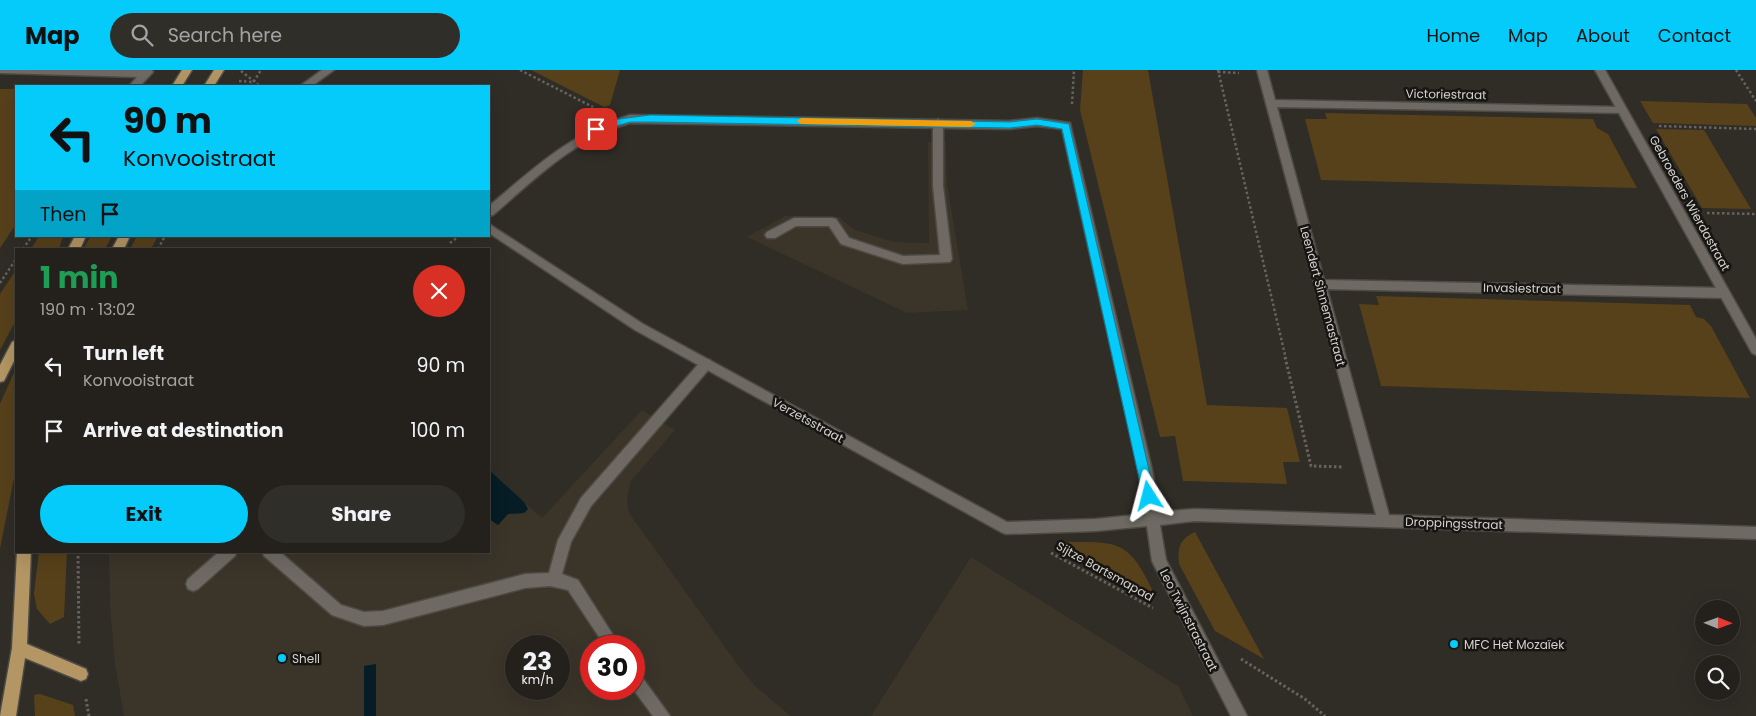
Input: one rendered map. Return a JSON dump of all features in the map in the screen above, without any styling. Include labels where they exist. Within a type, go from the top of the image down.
[{"type":"main road","points":[[178,85],[187,70]]},
{"type":"main road","points":[[209,85],[218,70]]},
{"type":"main road","points":[[0,377],[15,347]]},
{"type":"main road","points":[[8,716],[19,648],[24,553]]},
{"type":"main road","points":[[19,648],[81,674]]},
{"type":"street","points":[[0,70],[147,72]]},
{"type":"street","points":[[306,85],[329,70]]},
{"type":"street","name":"Leendert Sinnemastraat","points":[[1262,70],[1384,521]]},
{"type":"street","name":"Gebroeders Wierdastraat","points":[[1600,70],[1756,350]]},
{"type":"street","points":[[135,85],[147,72]]},
{"type":"street","name":"Victoriestraat","points":[[1270,103],[1622,110]]},
{"type":"street","points":[[490,211],[581,138],[612,123],[650,119],[1010,125],[1037,122],[1066,126]]},
{"type":"street","points":[[771,235],[794,222],[832,222],[845,242],[903,260],[946,259],[938,186],[938,123]]},
{"type":"street","name":"Leo Twijnstrastraat","points":[[1066,126],[1146,474],[1159,561],[1239,716]]},
{"type":"street","name":"Verzetsstraat","points":[[490,229],[639,327],[1006,528],[1096,525],[1153,519]]},
{"type":"street","name":"Invasiestraat","points":[[1320,284],[1724,293]]},
{"type":"street","points":[[554,579],[565,540],[586,502],[706,364]]},
{"type":"street","name":"Droppingsstraat","points":[[1153,519],[1194,515],[1756,533]]},
{"type":"street","points":[[193,584],[228,553]]},
{"type":"street","points":[[271,553],[337,610],[364,619],[383,618],[525,581],[564,580],[573,585],[606,635]]},
{"type":"street","points":[[645,693],[662,716]]},
{"type":"path","points":[[252,85],[261,70]]},
{"type":"path","points":[[520,70],[597,109],[612,123]]},
{"type":"path","points":[[1066,126],[1072,106],[1074,70]]},
{"type":"path","points":[[1218,70],[1311,466],[1370,468]]},
{"type":"path","points":[[1736,70],[1756,101]]},
{"type":"path","points":[[254,82],[258,85]]},
{"type":"path","points":[[1630,126],[1756,128]]},
{"type":"path","points":[[1679,212],[1756,214]]},
{"type":"path","points":[[24,248],[31,237]]},
{"type":"path","points":[[450,243],[458,237]]},
{"type":"path","points":[[0,283],[15,260]]},
{"type":"path","name":"Sijtze Bartsmapad","points":[[1049,551],[1196,632]]},
{"type":"path","points":[[78,553],[77,616],[81,674],[89,716]]},
{"type":"path","points":[[1280,682],[1325,716]]},
{"type":"shaded area","points":[[531,70],[620,70],[610,105],[604,107]]},
{"type":"shaded area","points":[[1083,70],[1148,70],[1207,405],[1287,408],[1300,462],[1283,462],[1287,484],[1183,481],[1175,436],[1160,437],[1080,110]]},
{"type":"shaded area","points":[[0,89],[15,89],[15,226],[0,248]]},
{"type":"shaded area","points":[[1640,101],[1747,104],[1756,118],[1756,126],[1653,123]]},
{"type":"shaded area","points":[[1325,113],[1593,119],[1597,128],[1608,134],[1637,188],[1321,180],[1305,119],[1327,119]]},
{"type":"shaded area","points":[[1656,129],[1704,130],[1751,209],[1702,208]]},
{"type":"shaded area","points":[[928,142],[946,142],[947,184],[968,310],[907,313],[747,237],[785,216],[839,217],[855,230],[894,242],[929,243]]},
{"type":"shaded area","points":[[38,237],[63,237],[59,248],[32,248]]},
{"type":"shaded area","points":[[90,237],[111,237],[106,248],[84,248]]},
{"type":"shaded area","points":[[136,237],[157,237],[152,248],[131,248]]},
{"type":"shaded area","points":[[15,272],[15,322],[0,350],[0,294]]},
{"type":"shaded area","points":[[1376,296],[1690,305],[1696,317],[1704,319],[1711,326],[1750,398],[1381,386],[1359,304],[1379,305]]},
{"type":"shaded area","points":[[15,370],[15,473],[0,549],[0,404]]},
{"type":"shaded area","points":[[642,410],[675,430],[631,481],[627,498],[629,513],[742,671],[757,688],[791,716],[124,716],[115,664],[110,607],[109,553],[490,553],[490,520],[498,525],[508,514],[524,513],[528,509],[524,502],[542,518]]},
{"type":"shaded area","points":[[1195,532],[1264,659],[1215,631],[1179,564],[1179,548],[1181,544]]},
{"type":"shaded area","points":[[1061,542],[1097,542],[1120,548],[1137,563],[1155,595],[1150,597],[1059,548]]},
{"type":"shaded area","points":[[39,553],[67,553],[64,617],[50,624],[37,609],[34,594]]},
{"type":"shaded area","points":[[971,557],[1178,686],[1193,716],[871,716]]},
{"type":"shaded area","points":[[40,694],[73,705],[75,716],[35,716],[34,695]]},
{"type":"water","points":[[490,471],[524,502],[528,509],[524,513],[508,514],[498,525],[490,520]]},
{"type":"water","points":[[376,664],[376,716],[364,716],[364,666]]},
{"type":"slow traffic","points":[[801,121],[971,124]]},
{"type":"place","name":"MFC Het Mozaïek","points":[[1454,644]]},
{"type":"place","name":"Shell","points":[[282,658]]},
{"type":"route","points":[[596,129],[630,119],[1010,125],[1037,122],[1066,126],[1146,474],[1149,496]]}]
